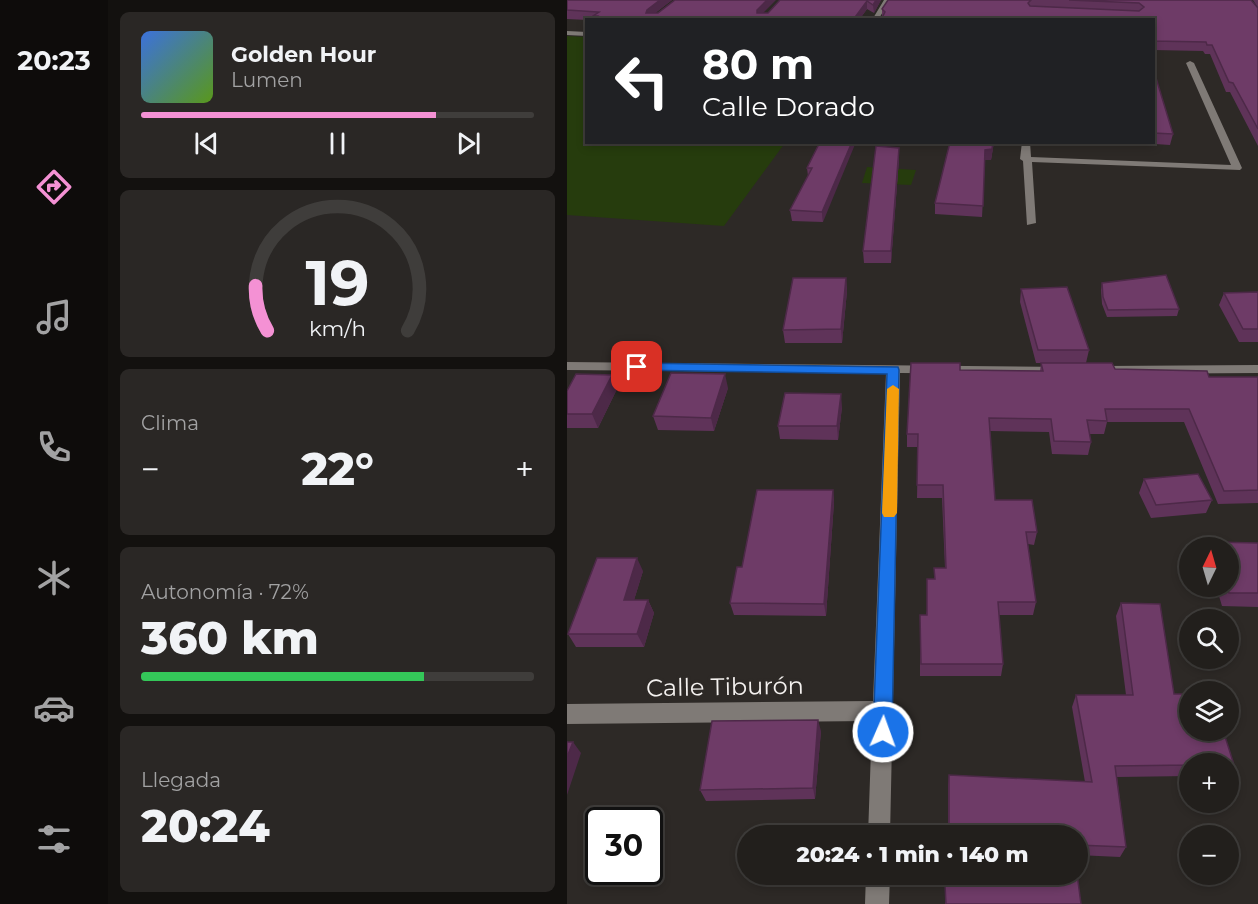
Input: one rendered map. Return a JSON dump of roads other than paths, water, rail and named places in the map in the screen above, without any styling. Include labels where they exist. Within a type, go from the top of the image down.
[{"type":"street","points":[[877,18],[887,0]]},
{"type":"street","points":[[567,33],[585,34]]},
{"type":"street","points":[[1025,159],[1237,168],[1190,63]]},
{"type":"street","points":[[1026,144],[1025,159],[1031,223]]},
{"type":"street","points":[[567,366],[1070,370]]},
{"type":"street","points":[[1093,370],[1258,369]]},
{"type":"street","points":[[879,825],[893,370]]},
{"type":"street","name":"Calle Tiburón","points":[[567,714],[883,711]]},
{"type":"street","points":[[877,904],[878,885]]}]
